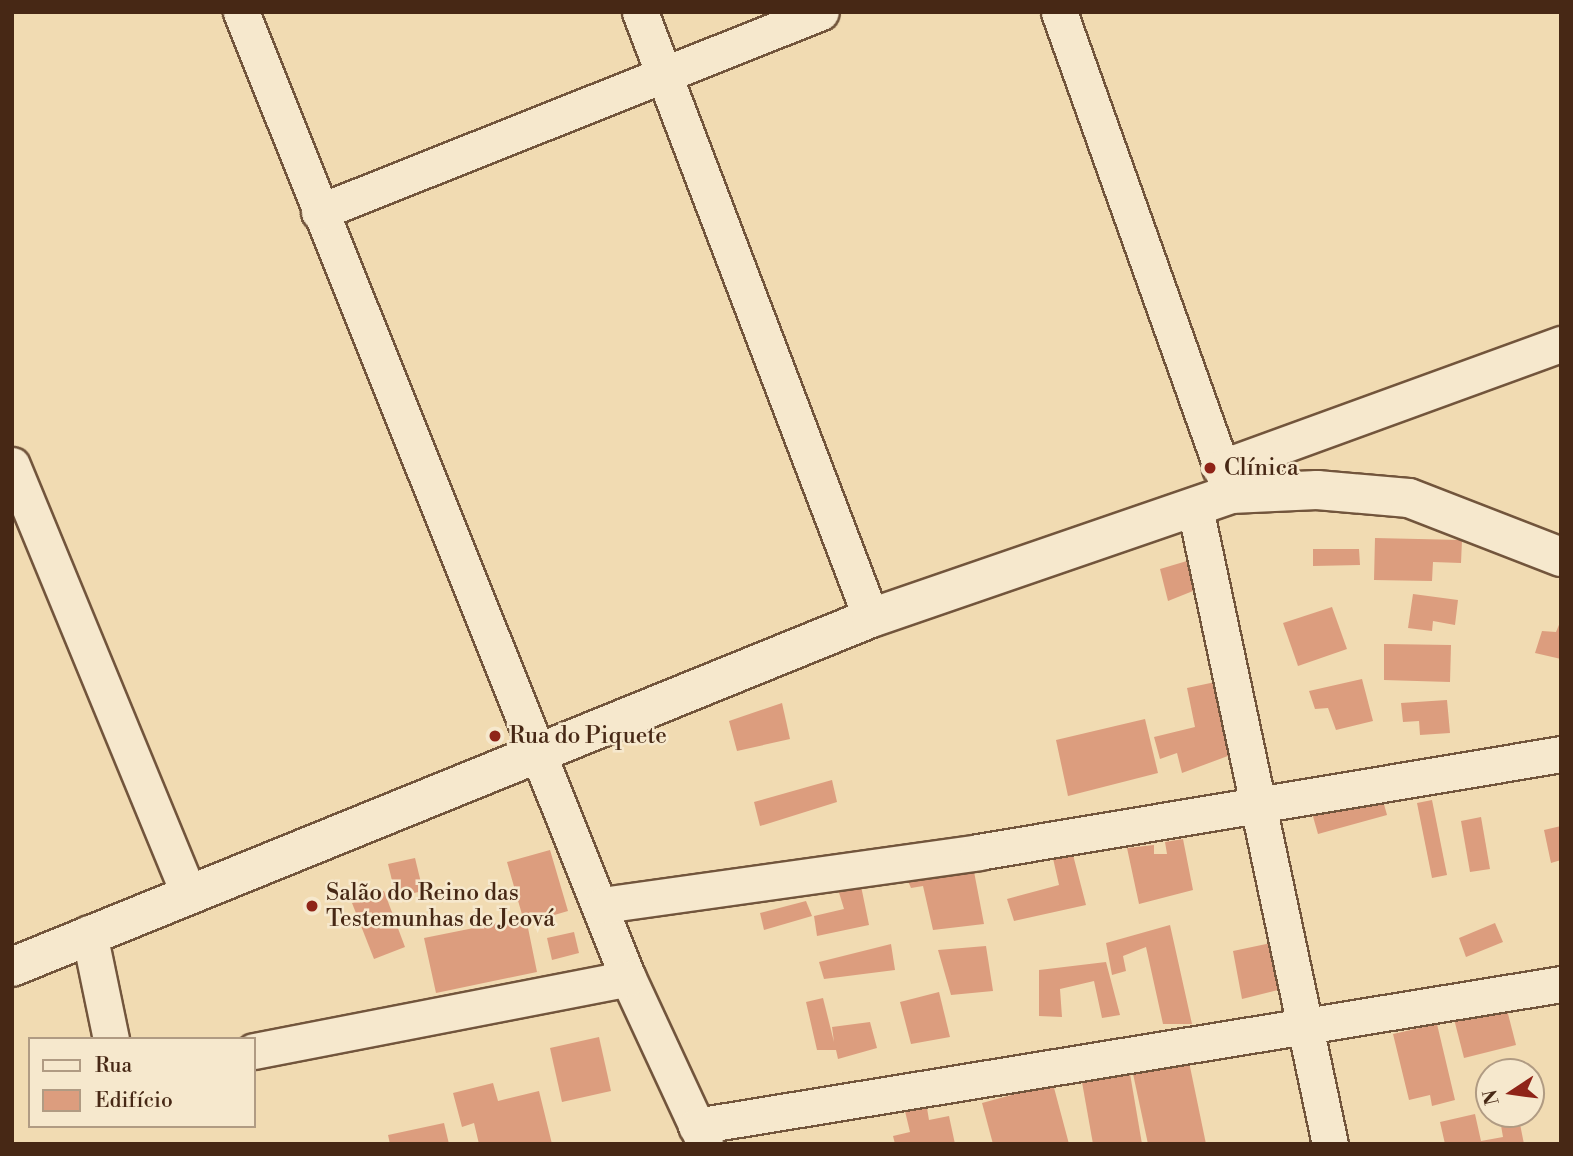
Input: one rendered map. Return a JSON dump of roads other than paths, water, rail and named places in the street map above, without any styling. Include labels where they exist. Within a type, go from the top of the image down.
[{"type":"street","points":[[241,12],[318,212],[537,752],[603,905],[628,978],[701,1135],[1306,1024],[1561,984]]},
{"type":"street","points":[[640,12],[871,618]]},
{"type":"street","points":[[318,212],[666,78],[821,12]]},
{"type":"street","points":[[1059,12],[1225,481]]},
{"type":"street","points":[[12,967],[89,933],[189,895],[871,618],[1195,508],[1225,481],[1561,344]]},
{"type":"street","points":[[12,465],[189,895]]},
{"type":"street","points":[[1225,481],[1409,498],[1561,557]]},
{"type":"street","points":[[1195,508],[1330,1144]]},
{"type":"street","points":[[603,905],[978,852],[1259,801],[1561,754]]},
{"type":"street","points":[[89,933],[111,1037]]},
{"type":"street","points":[[256,1051],[628,978]]},
{"type":"place","name":"Clínica","points":[[1210,468]]},
{"type":"place","name":"Rua do Piquete","points":[[495,736]]},
{"type":"place","name":"Salão do Reino das Testemunhas de Jeová","points":[[312,906]]}]
